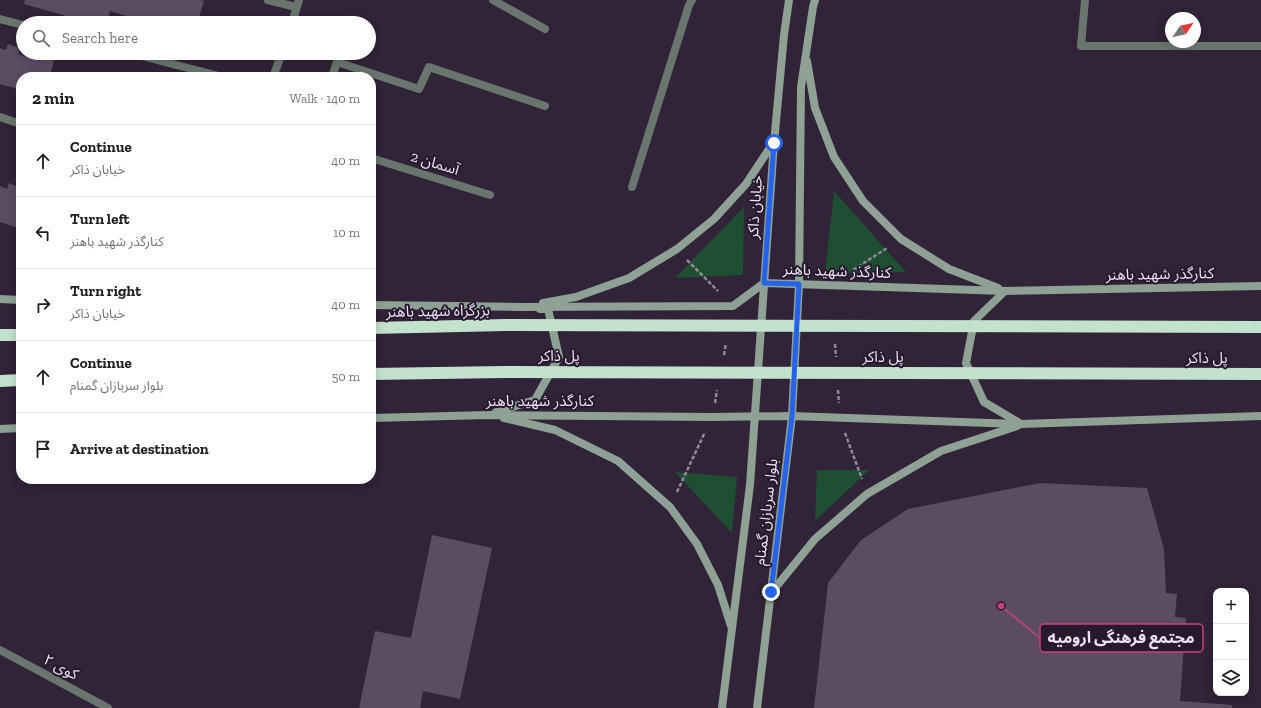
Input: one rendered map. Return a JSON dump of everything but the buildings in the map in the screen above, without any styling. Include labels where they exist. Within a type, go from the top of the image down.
[{"type":"highway","name":"پل ذاکر","points":[[506,325],[1261,327]]},
{"type":"highway","name":"بزرگراه شهید باهنر","points":[[376,328],[506,325]]},
{"type":"highway","points":[[0,336],[16,335]]},
{"type":"highway","name":"پل ذاکر","points":[[376,374],[505,372],[1261,374]]},
{"type":"highway","points":[[0,381],[16,380]]},
{"type":"main road","name":"خیابان ذاکر","points":[[754,417],[774,143],[784,35],[789,0]]},
{"type":"main road","points":[[792,416],[799,284],[801,87],[815,0]]},
{"type":"main road","points":[[806,55],[815,108],[834,157],[863,201],[901,239],[949,269],[1004,291],[974,321],[966,363],[984,402],[1021,424]]},
{"type":"main road","points":[[520,307],[576,297],[629,278],[677,249],[714,219],[741,190],[774,143]]},
{"type":"main road","name":"کنارگذر شهید باهنر","points":[[733,306],[764,283],[1004,291],[1261,286]]},
{"type":"main road","points":[[0,300],[16,300]]},
{"type":"main road","points":[[376,305],[520,307],[733,306]]},
{"type":"main road","points":[[488,415],[535,400],[559,357],[548,310],[520,307]]},
{"type":"main road","points":[[488,415],[555,430],[618,461],[670,507],[697,544],[718,586],[732,629]]},
{"type":"main road","name":"کنارگذر شهید باهنر","points":[[376,418],[488,415],[792,416],[1021,424],[1261,416]]},
{"type":"main road","name":"بلوار سربازان گمنام","points":[[757,708],[792,416]]},
{"type":"main road","name":"بلوار سربازان گمنام","points":[[722,708],[750,485],[754,417]]},
{"type":"main road","points":[[771,592],[815,539],[868,494],[941,451],[1021,424]]},
{"type":"main road","points":[[0,429],[16,428]]},
{"type":"street","points":[[268,0],[298,4],[294,16]]},
{"type":"street","points":[[494,0],[545,29]]},
{"type":"street","points":[[1084,0],[1081,46],[1261,46]]},
{"type":"street","points":[[632,187],[688,2]]},
{"type":"street","points":[[0,19],[16,23]]},
{"type":"street","points":[[157,60],[204,72]]},
{"type":"street","points":[[275,72],[279,60]]},
{"type":"street","points":[[334,72],[337,62],[367,72]]},
{"type":"street","points":[[376,75],[419,89],[429,67],[545,106]]},
{"type":"street","points":[[0,117],[16,122]]},
{"type":"street","name":"آسمان 2","points":[[376,160],[490,195]]},
{"type":"street","name":"کوی ۲","points":[[0,650],[108,708]]},
{"type":"path","points":[[677,249],[733,306]]},
{"type":"path","points":[[840,417],[868,494]]},
{"type":"green space","points":[[834,191],[906,272],[825,274]]},
{"type":"green space","points":[[744,207],[743,275],[675,278]]},
{"type":"green space","points":[[817,470],[869,470],[815,521]]},
{"type":"green space","points":[[675,472],[737,477],[732,533]]},
{"type":"place","name":"مجتمع فرهنگی ارومیه","points":[[1001,606]]},
{"type":"route","points":[[771,592],[792,416],[799,284],[764,283],[774,143]]}]
